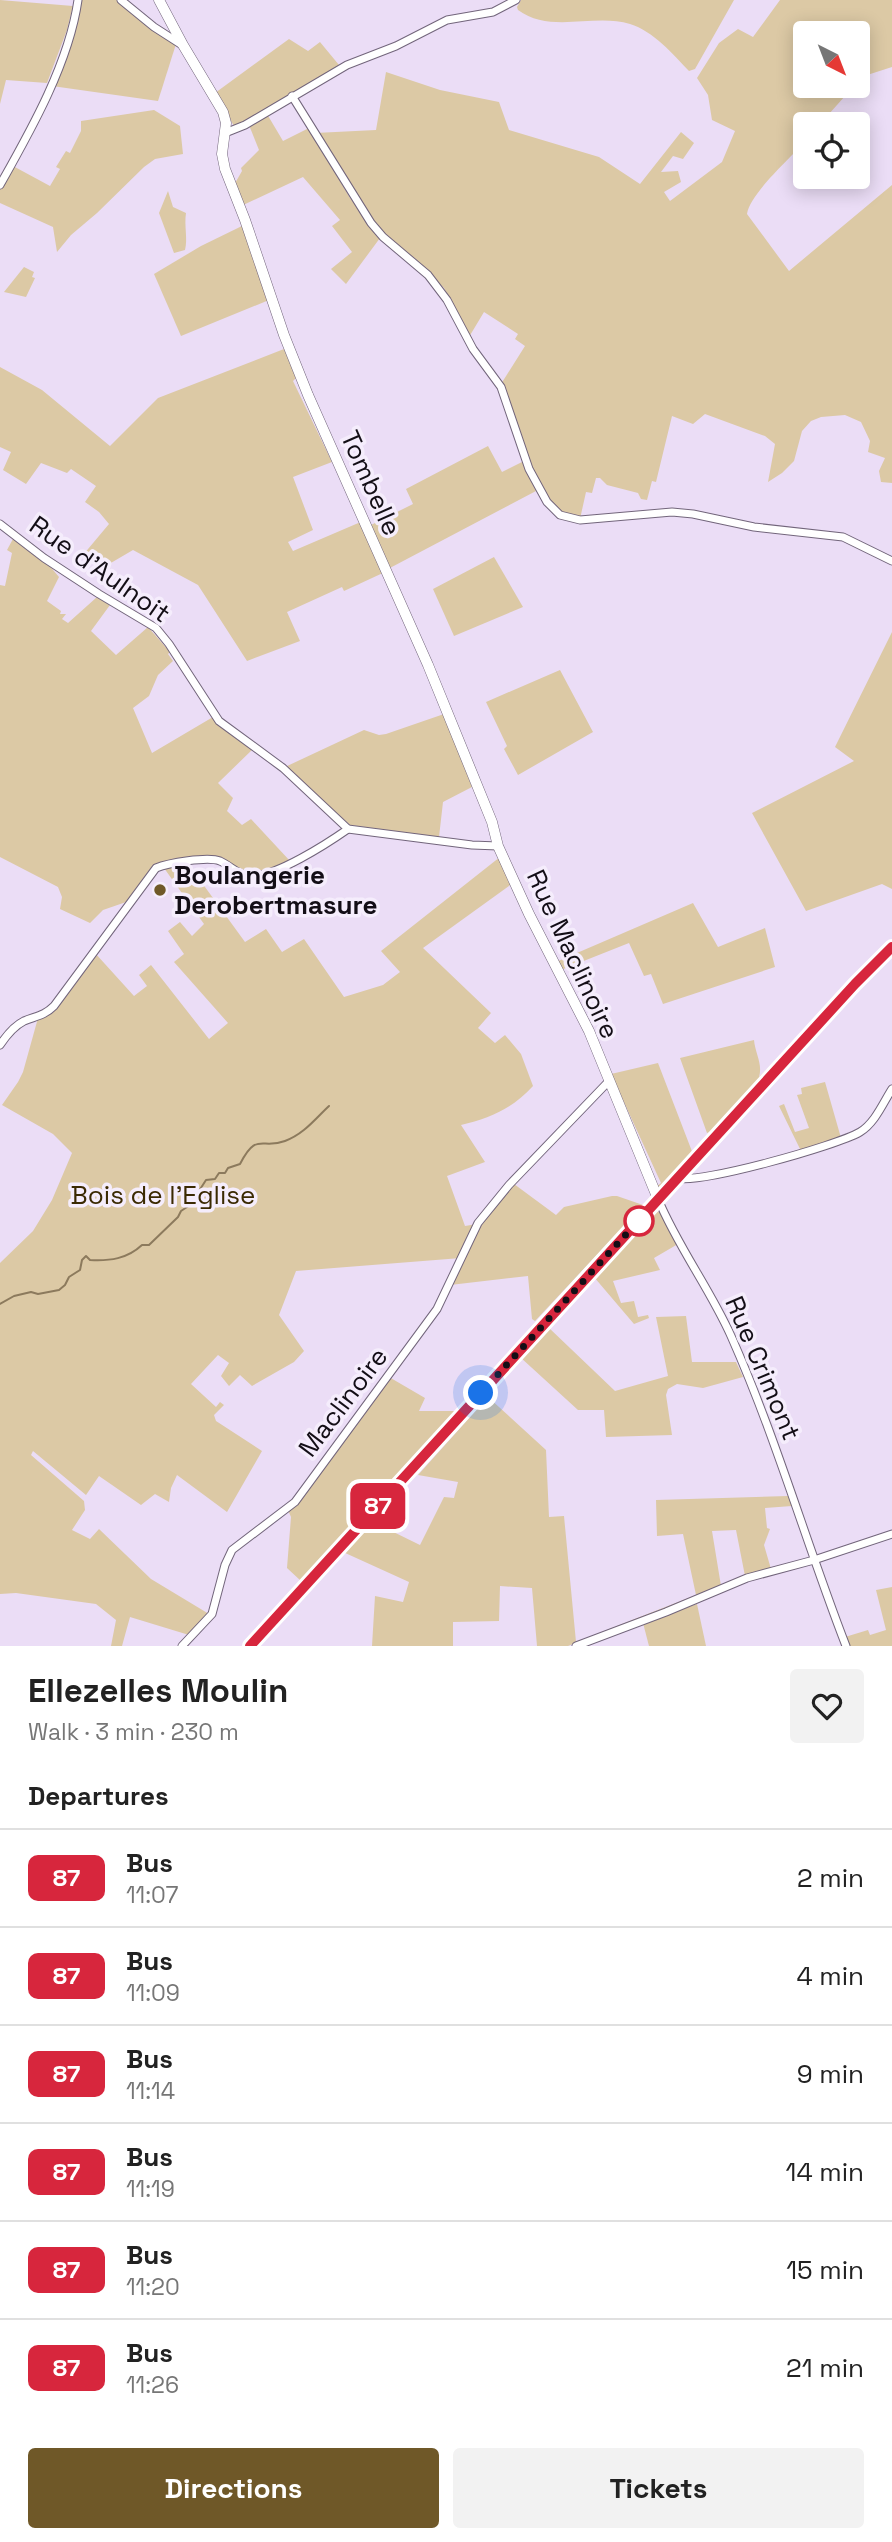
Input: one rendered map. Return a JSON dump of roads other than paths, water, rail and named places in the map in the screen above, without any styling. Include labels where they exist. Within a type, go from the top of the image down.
[{"type":"main road","points":[[250,1646],[892,947]]},
{"type":"street","points":[[0,185],[56,72],[71,33],[78,0]]},
{"type":"street","points":[[121,0],[183,46]]},
{"type":"street","name":"Tombelle","points":[[159,0],[223,112],[226,123],[222,154],[225,170],[246,220],[284,335],[431,672],[492,822],[498,846]]},
{"type":"street","points":[[225,133],[245,125],[339,68],[396,46],[440,22],[493,12],[516,0]]},
{"type":"street","points":[[292,96],[371,223],[433,280],[447,300],[473,349],[501,387],[520,446],[538,487],[551,507],[564,518],[594,520],[672,513],[694,514],[754,527],[844,537],[892,561]]},
{"type":"street","name":"Rue d'Aulnoit","points":[[0,524],[44,558],[156,628],[176,653],[219,721],[283,768],[348,829]]},
{"type":"street","points":[[0,1045],[10,1031],[23,1021],[46,1014],[54,1006],[153,871],[160,866],[216,860],[239,873],[259,875],[302,858],[348,829],[478,846],[498,846]]},
{"type":"street","name":"Rue Maclinoire","points":[[498,846],[538,934],[578,1007],[658,1199]]},
{"type":"street","name":"Rue Maclinoire","points":[[526,1167],[609,1081]]},
{"type":"street","points":[[677,1178],[684,1180],[715,1175],[810,1151],[841,1140],[860,1132],[870,1124],[892,1089]]},
{"type":"street","name":"Maclinoire","points":[[181,1646],[212,1614],[225,1565],[232,1550],[286,1510],[325,1462],[437,1309],[478,1223],[526,1167]]},
{"type":"street","name":"Rue Crimont","points":[[658,1199],[730,1334],[786,1477],[846,1646]]},
{"type":"street","points":[[576,1646],[666,1612],[737,1581],[814,1560],[892,1534]]},
{"type":"waterway","points":[[0,1304],[14,1296],[59,1290],[69,1277],[80,1270],[82,1260],[86,1256],[90,1260],[111,1259],[124,1256],[142,1245],[149,1245],[190,1205],[206,1180],[215,1179],[219,1173],[225,1173],[228,1168],[240,1164],[255,1145],[285,1141],[298,1134],[329,1106]]},
{"type":"place","name":"Boulangerie Derobertmasure","points":[[160,890]]},
{"type":"park label","name":"Bois de l'Eglise","points":[[163,1195]]}]
